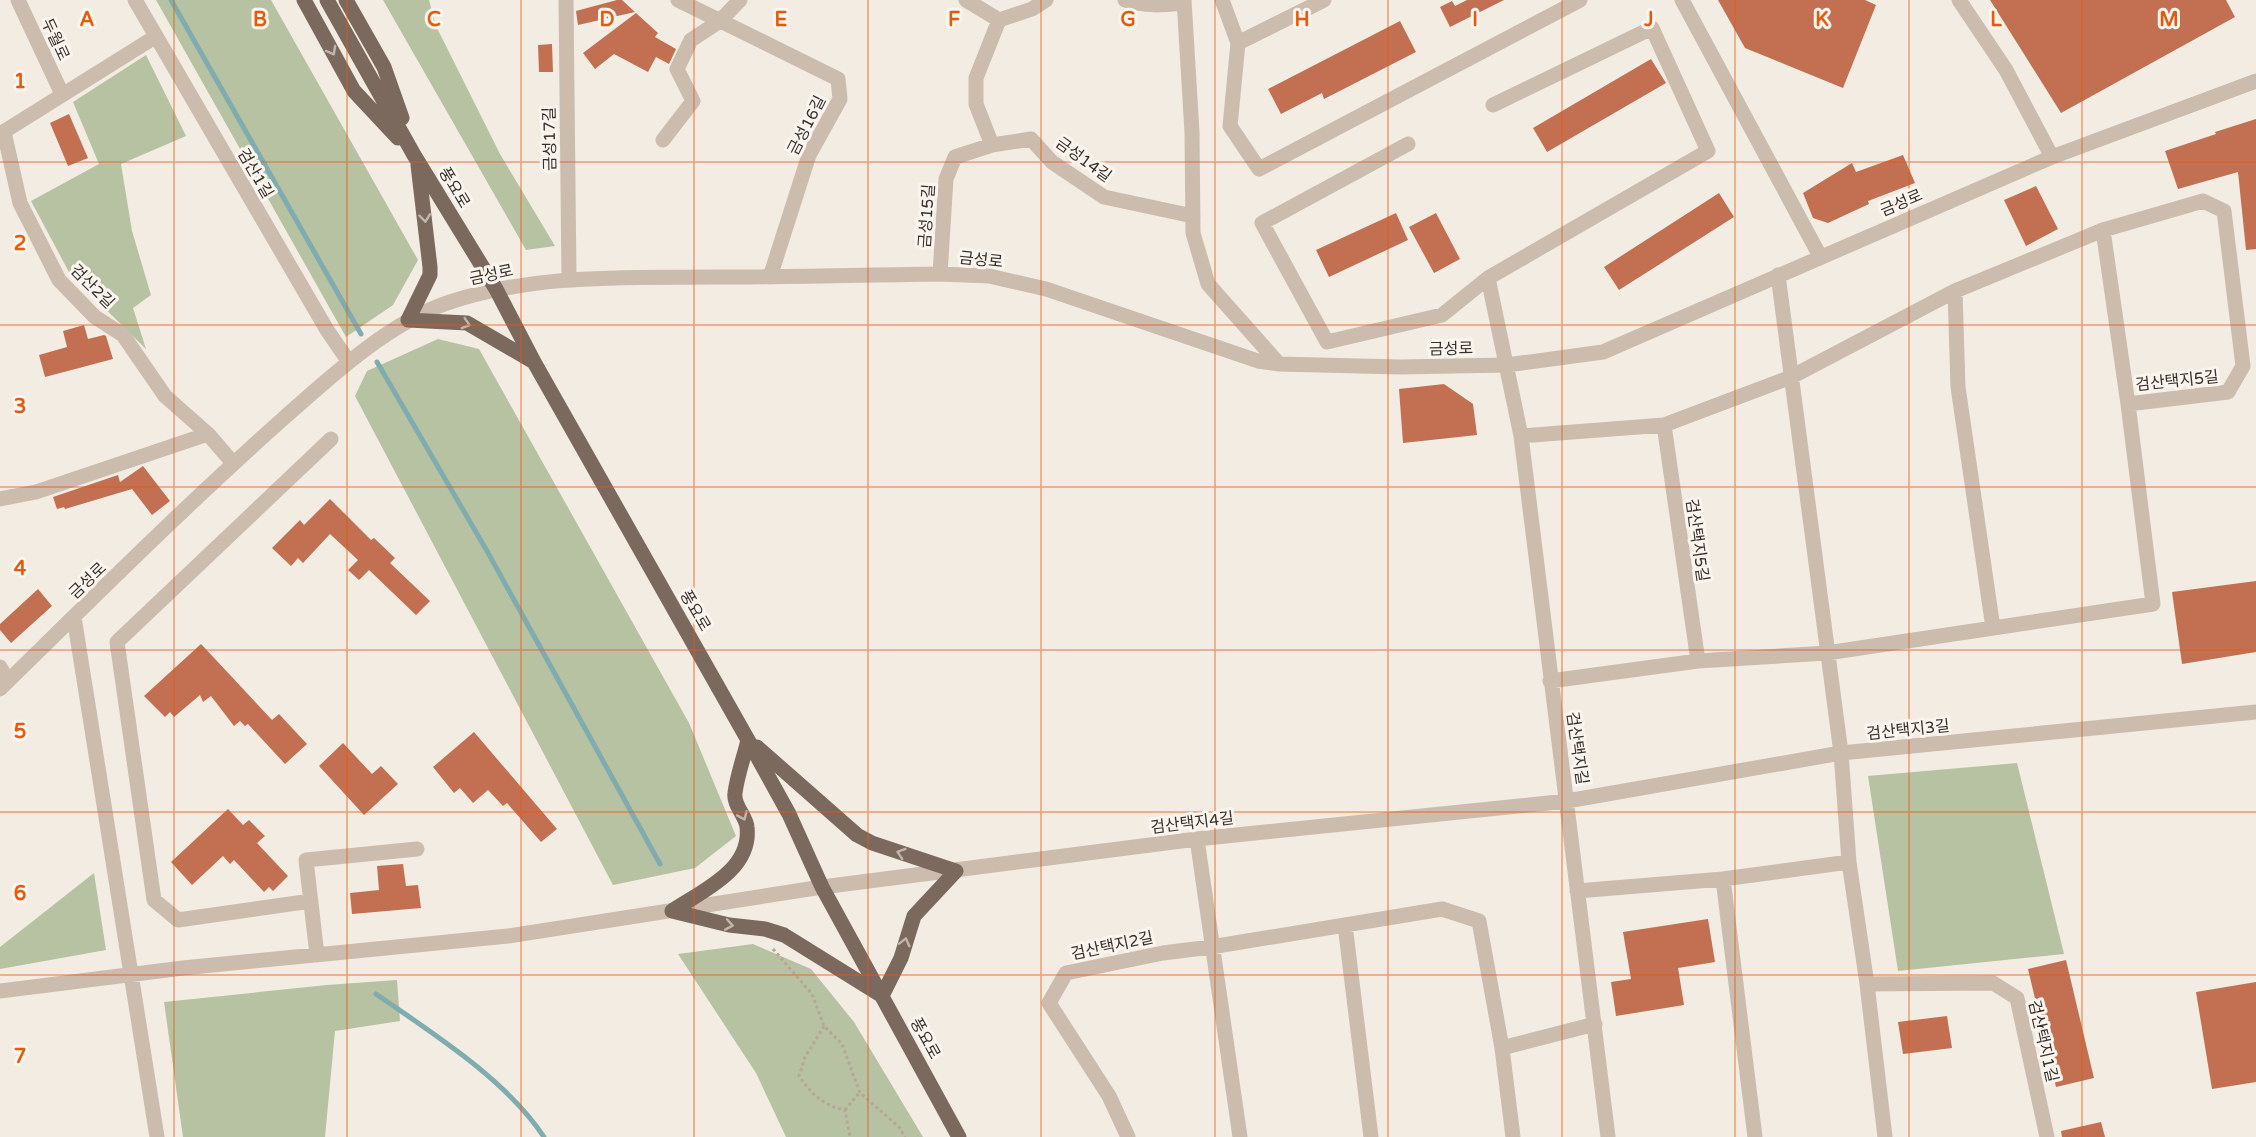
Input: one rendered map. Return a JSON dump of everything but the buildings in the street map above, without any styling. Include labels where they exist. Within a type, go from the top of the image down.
[{"type":"main road","points":[[304,0],[354,91],[416,157]]},
{"type":"main road","name":"풍요로","points":[[327,0],[416,157],[496,289],[534,362],[748,740],[789,814],[822,886],[959,1137]]},
{"type":"main road","points":[[346,0],[384,67],[416,157],[430,275],[408,320],[467,323],[534,362]]},
{"type":"main road","points":[[748,740],[857,835],[872,843],[956,871],[914,916],[901,958],[882,996],[784,935],[765,929],[729,925],[672,911],[730,872],[743,856],[747,840],[747,825],[734,796],[748,740]]},
{"type":"street","name":"두월로","points":[[18,0],[62,94]]},
{"type":"street","name":"검산1길","points":[[135,0],[327,330],[349,362]]},
{"type":"street","name":"금성17길","points":[[566,0],[569,278]]},
{"type":"street","name":"금성16길","points":[[678,0],[838,79],[840,99],[809,155],[770,277]]},
{"type":"street","points":[[663,140],[693,101],[677,69],[691,40],[720,21],[740,0]]},
{"type":"street","points":[[966,0],[999,20],[1032,9],[1046,0]]},
{"type":"street","points":[[1125,0],[1137,4],[1157,5],[1184,2],[1192,132],[1193,233],[1208,284],[1279,364]]},
{"type":"street","points":[[1222,0],[1238,43],[1230,126],[1259,169],[1580,0]]},
{"type":"street","points":[[1238,43],[1324,0]]},
{"type":"street","points":[[1682,0],[1820,256]]},
{"type":"street","points":[[1959,0],[2006,70],[2052,157]]},
{"type":"street","points":[[992,145],[976,104],[976,78],[999,20]]},
{"type":"street","points":[[1408,144],[1262,223],[1327,342],[1442,315],[1488,278],[1708,151],[1652,28],[1492,105]]},
{"type":"street","name":"검산2길","points":[[155,37],[2,133],[20,203],[59,280],[95,317],[123,335],[165,396],[208,434],[233,463]]},
{"type":"street","name":"금성로","points":[[4,685],[233,463],[349,362],[408,320],[448,302],[496,289],[569,278],[940,274],[989,276],[1046,289],[1258,361],[1279,364],[1400,368],[1507,365],[1603,352],[2052,157],[2256,81]]},
{"type":"street","name":"금성14길","points":[[992,145],[1031,139],[1052,162],[1104,197],[1193,216]]},
{"type":"street","name":"금성15길","points":[[940,274],[946,179],[955,157],[992,145]]},
{"type":"street","name":"검산택지5길","points":[[1521,436],[1664,425],[1791,376],[1955,291],[2103,230],[2203,201],[2224,211],[2242,366],[2228,392],[2128,404],[2153,604],[1827,653],[1698,661],[1550,681]]},
{"type":"street","points":[[2103,230],[2128,404]]},
{"type":"street","points":[[1778,275],[1841,753],[1849,862],[1867,984],[1885,1137]]},
{"type":"street","name":"검산택지길","points":[[1488,278],[1521,436],[1608,1137]]},
{"type":"street","points":[[1955,291],[1958,387],[1993,628]]},
{"type":"street","name":"검산택지5길","points":[[1664,425],[1698,661]]},
{"type":"street","points":[[0,499],[36,492],[208,434]]},
{"type":"street","points":[[311,901],[178,920],[154,900],[117,642],[331,439]]},
{"type":"street","points":[[74,617],[157,1137]]},
{"type":"street","points":[[0,667],[4,685]]},
{"type":"street","name":"검산택지3길","points":[[1567,801],[1841,753],[2256,712]]},
{"type":"street","name":"검산택지4길","points":[[0,991],[131,974],[508,936],[822,886],[1197,839],[1567,801]]},
{"type":"street","points":[[1197,839],[1240,1137]]},
{"type":"street","points":[[317,955],[306,860],[417,849]]},
{"type":"street","points":[[1577,891],[1723,879],[1849,862]]},
{"type":"street","points":[[1723,879],[1755,1137]]},
{"type":"street","name":"검산택지2길","points":[[1128,1137],[1109,1096],[1049,1003],[1066,973],[1163,953],[1211,948],[1442,909],[1479,921],[1502,1048],[1513,1137]]},
{"type":"street","points":[[1345,926],[1371,1137]]},
{"type":"street","name":"검산택지1길","points":[[1867,984],[1993,983],[2017,998],[2047,1137]]},
{"type":"street","points":[[1502,1048],[1595,1024]]},
{"type":"path","points":[[765,929],[773,949],[812,994],[824,1026],[842,1044],[860,1093],[899,1127],[904,1137]]},
{"type":"path","points":[[824,1026],[805,1057],[799,1076],[813,1095],[833,1108],[844,1110]]},
{"type":"path","points":[[844,1110],[860,1093]]},
{"type":"path","points":[[844,1110],[850,1137]]},
{"type":"green space","points":[[156,0],[271,0],[418,260],[393,305],[346,337]]},
{"type":"green space","points":[[383,0],[429,0],[436,26],[500,154],[555,246],[526,250]]},
{"type":"green space","points":[[146,55],[186,136],[121,164],[132,231],[151,295],[133,308],[146,349],[70,274],[31,201],[99,164],[73,102]]},
{"type":"green space","points":[[438,339],[479,349],[689,723],[736,836],[695,868],[613,885],[355,396],[367,371]]},
{"type":"green space","points":[[2017,763],[2064,954],[1898,971],[1868,776]]},
{"type":"green space","points":[[94,873],[106,950],[0,969],[0,947]]},
{"type":"green space","points":[[753,944],[811,969],[854,1022],[923,1137],[786,1137],[756,1073],[678,954]]},
{"type":"green space","points":[[397,980],[400,1021],[335,1031],[325,1137],[183,1137],[164,1002]]},
{"type":"waterway","points":[[171,0],[361,334]]},
{"type":"waterway","points":[[377,362],[487,551],[660,864]]},
{"type":"waterway","points":[[376,994],[467,1058],[510,1096],[544,1137]]}]
